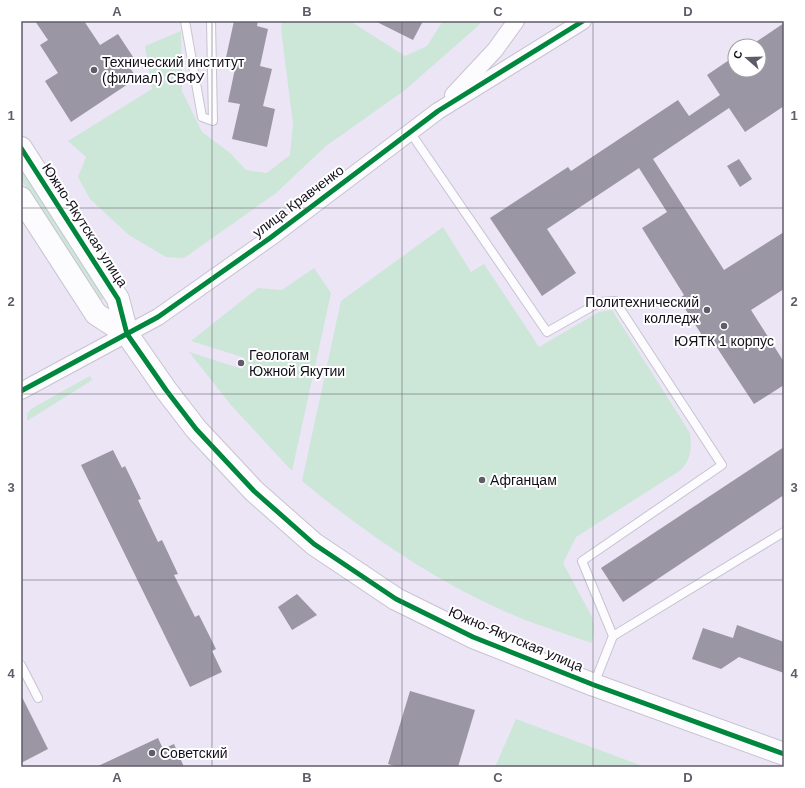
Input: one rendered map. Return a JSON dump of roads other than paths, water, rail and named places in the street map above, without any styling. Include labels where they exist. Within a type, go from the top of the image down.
[{"type":"street","points":[[438,111],[496,50],[516,21]]},
{"type":"street","name":"улица Кравченко","points":[[21,391],[158,317],[257,247],[438,111],[583,21]]},
{"type":"street","name":"Южно-Якутская улица","points":[[21,148],[118,298],[127,334]]},
{"type":"street","name":"Южно-Якутская улица","points":[[21,198],[96,314],[127,334],[196,429],[254,491],[314,544],[403,602],[473,637],[594,685],[784,754]]},
{"type":"lane","points":[[185,21],[202,118],[213,121],[211,21]]},
{"type":"lane","points":[[410,132],[547,332],[600,302],[616,301],[722,465],[582,561],[613,636]]},
{"type":"lane","points":[[594,685],[613,636],[784,532]]},
{"type":"lane","points":[[21,665],[38,698]]},
{"type":"place","name":"Технический институт (филиал) СВФУ","points":[[94,70]]},
{"type":"place","name":"Политехнический колледж","points":[[707,310]]},
{"type":"place","name":"ЮЯТК 1 корпус","points":[[724,326]]},
{"type":"place","name":"Геологам Южной Якутии","points":[[241,363]]},
{"type":"place","name":"Афганцам","points":[[482,480]]},
{"type":"place","name":"Советский","points":[[152,753]]}]
